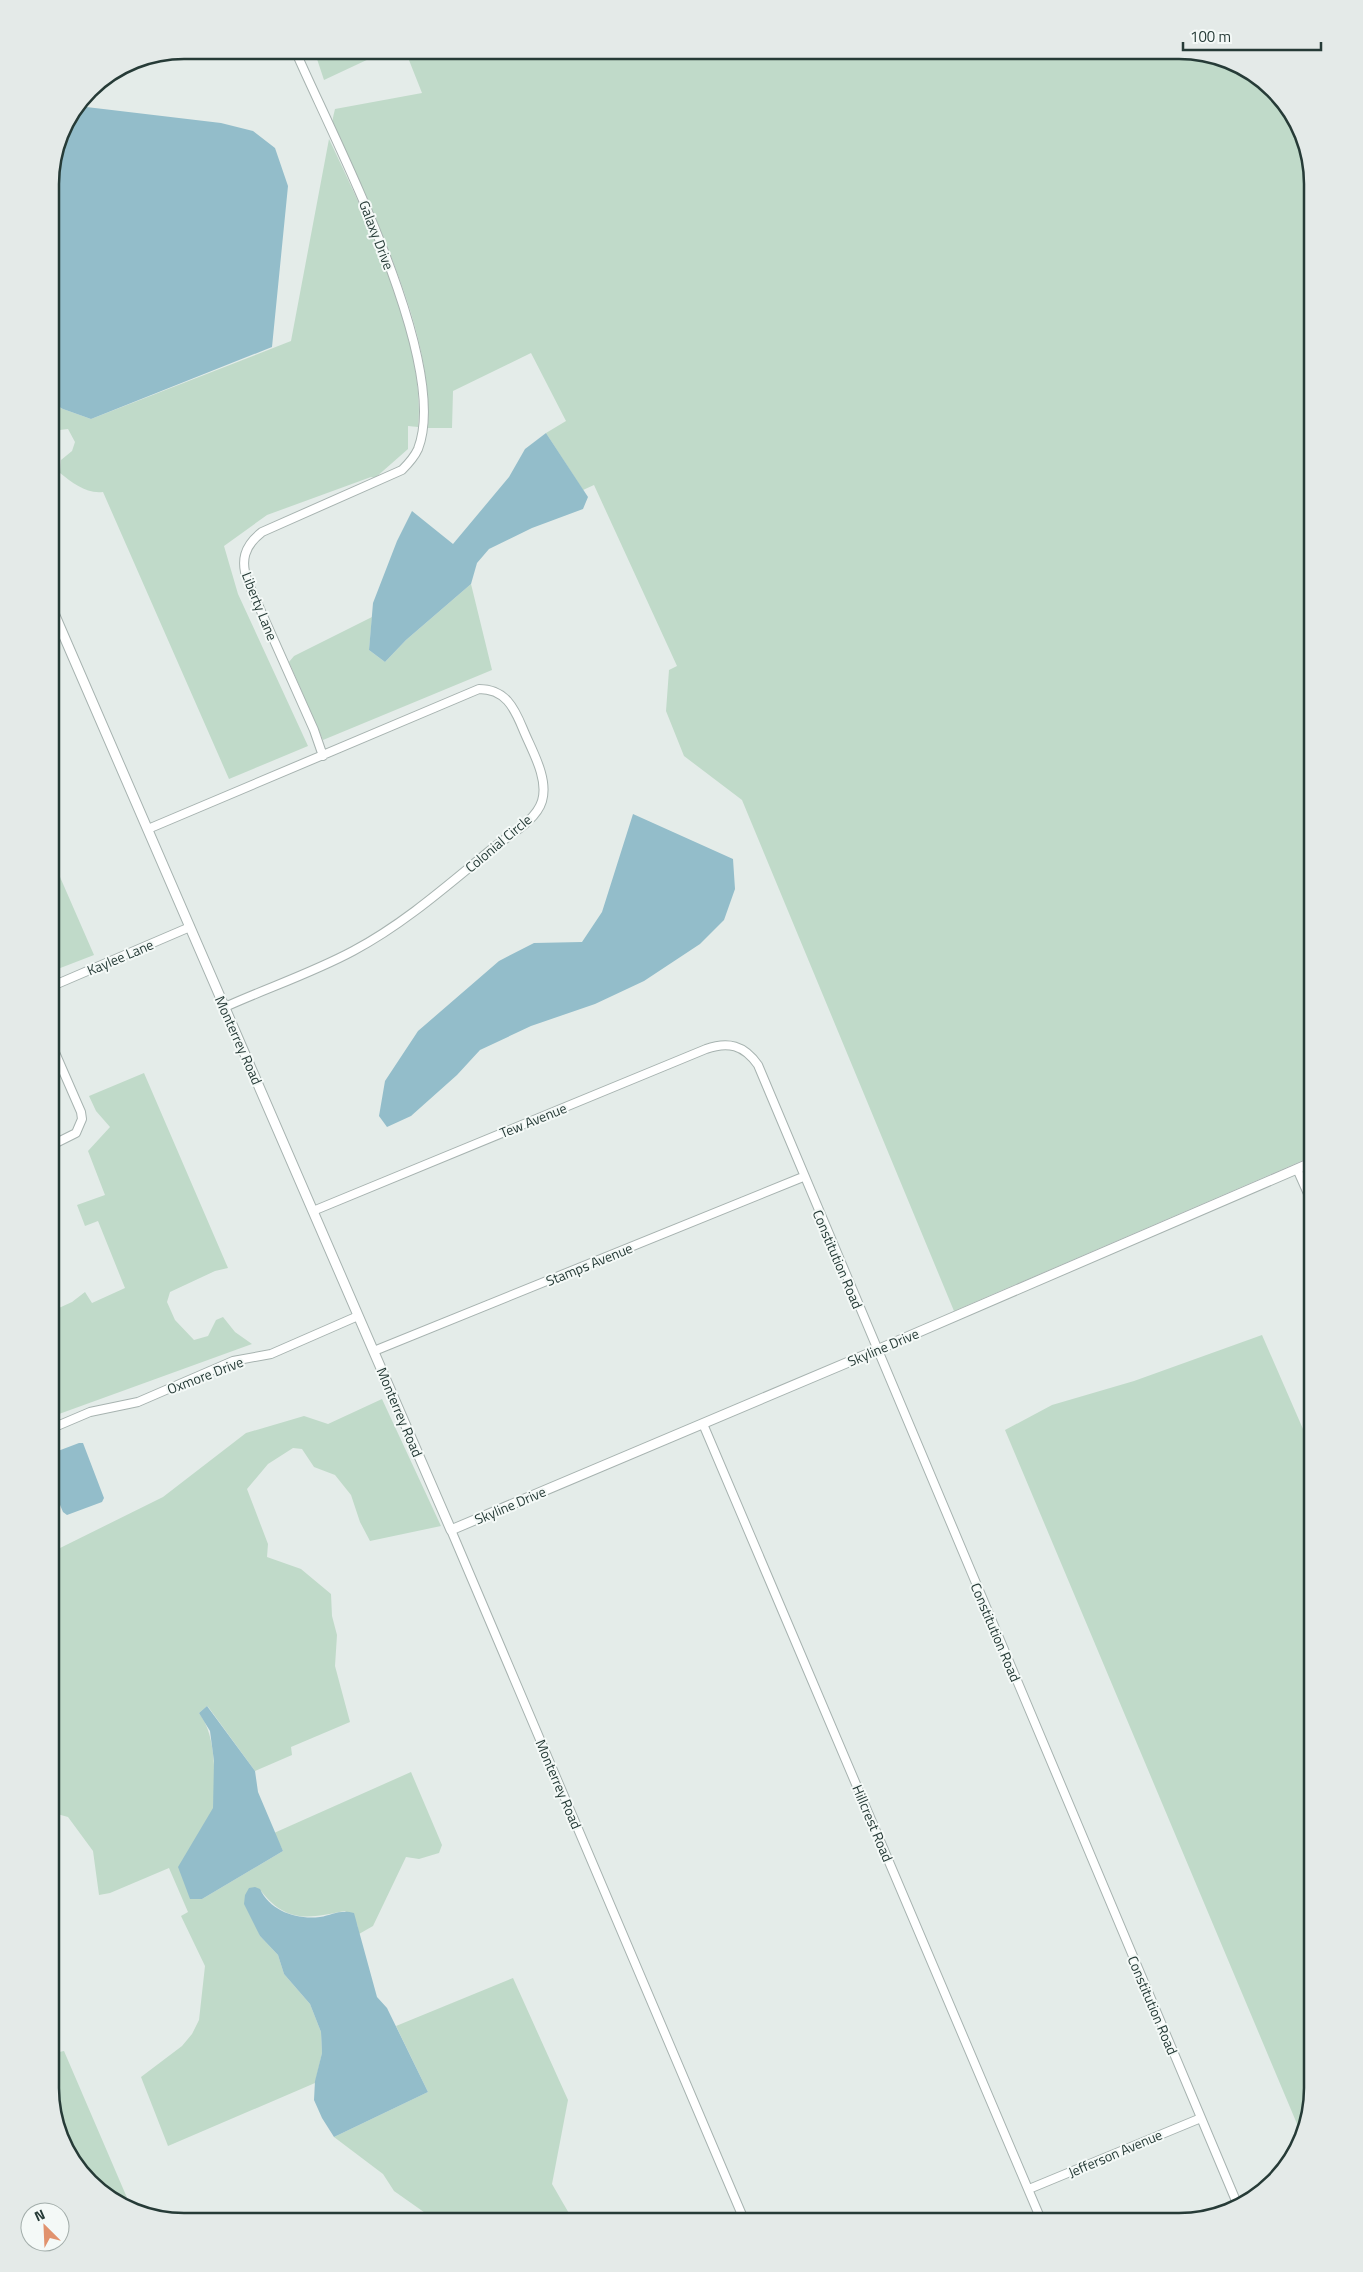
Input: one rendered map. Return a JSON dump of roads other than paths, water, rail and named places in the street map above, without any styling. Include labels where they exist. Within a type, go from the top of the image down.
[{"type":"street","name":"Galaxy Drive","points":[[299,59],[356,182],[404,308],[416,353],[423,396],[422,430]]},
{"type":"street","name":"Liberty Lane","points":[[323,756],[314,730],[248,582],[244,565],[245,553],[250,541],[262,532],[402,470],[417,451],[422,430]]},
{"type":"street","name":"Monterrey Road","points":[[59,625],[451,1530],[741,2213]]},
{"type":"street","name":"Colonial Circle","points":[[148,829],[470,692],[489,689],[502,694],[512,706],[536,761],[542,780],[543,795],[540,804],[531,817],[459,876],[380,935],[325,966],[225,1007]]},
{"type":"street","name":"Kaylee Lane","points":[[59,983],[190,927]]},
{"type":"street","name":"Tew Avenue","points":[[313,1210],[710,1047],[724,1044],[738,1046],[752,1056]]},
{"type":"street","name":"Constitution Road","points":[[752,1056],[758,1065],[803,1176],[1236,2200]]},
{"type":"street","points":[[59,1062],[81,1112],[82,1119],[76,1133],[59,1142]]},
{"type":"street","name":"Skyline Drive","points":[[451,1530],[877,1350],[1304,1166]]},
{"type":"street","points":[[1298,1169],[1304,1183]]},
{"type":"street","name":"Stamps Avenue","points":[[374,1351],[803,1176]]},
{"type":"street","name":"Oxmore Drive","points":[[59,1426],[90,1412],[138,1402],[233,1361],[271,1354],[358,1316]]},
{"type":"street","name":"Hillcrest Road","points":[[703,1424],[1038,2213]]},
{"type":"street","name":"Jefferson Avenue","points":[[1029,2189],[1201,2118]]},
{"type":"water","points":[[84,107],[221,123],[253,131],[275,148],[288,186],[272,347],[91,419],[59,407],[59,175],[65,143]]},
{"type":"water","points":[[546,433],[588,497],[583,509],[532,528],[489,549],[477,563],[471,584],[406,640],[385,662],[369,650],[373,603],[397,541],[412,511],[453,544],[509,477],[525,449]]},
{"type":"water","points":[[633,814],[733,859],[735,889],[724,920],[700,944],[644,981],[595,1004],[531,1026],[480,1050],[457,1075],[411,1116],[387,1127],[379,1116],[385,1081],[418,1031],[499,961],[534,943],[582,942],[602,912]]},
{"type":"water","points":[[83,1443],[104,1498],[102,1502],[67,1515],[63,1512],[59,1502],[59,1451]]},
{"type":"water","points":[[207,1706],[255,1771],[258,1792],[283,1851],[202,1899],[190,1899],[178,1867],[213,1808],[214,1761],[210,1731],[199,1713]]},
{"type":"water","points":[[255,1887],[260,1889],[270,1903],[294,1915],[311,1918],[341,1912],[354,1913],[377,1997],[387,2008],[428,2092],[334,2137],[322,2118],[314,2100],[315,2081],[322,2053],[321,2032],[310,2004],[284,1974],[278,1955],[260,1936],[244,1904],[245,1895],[249,1888]]}]
